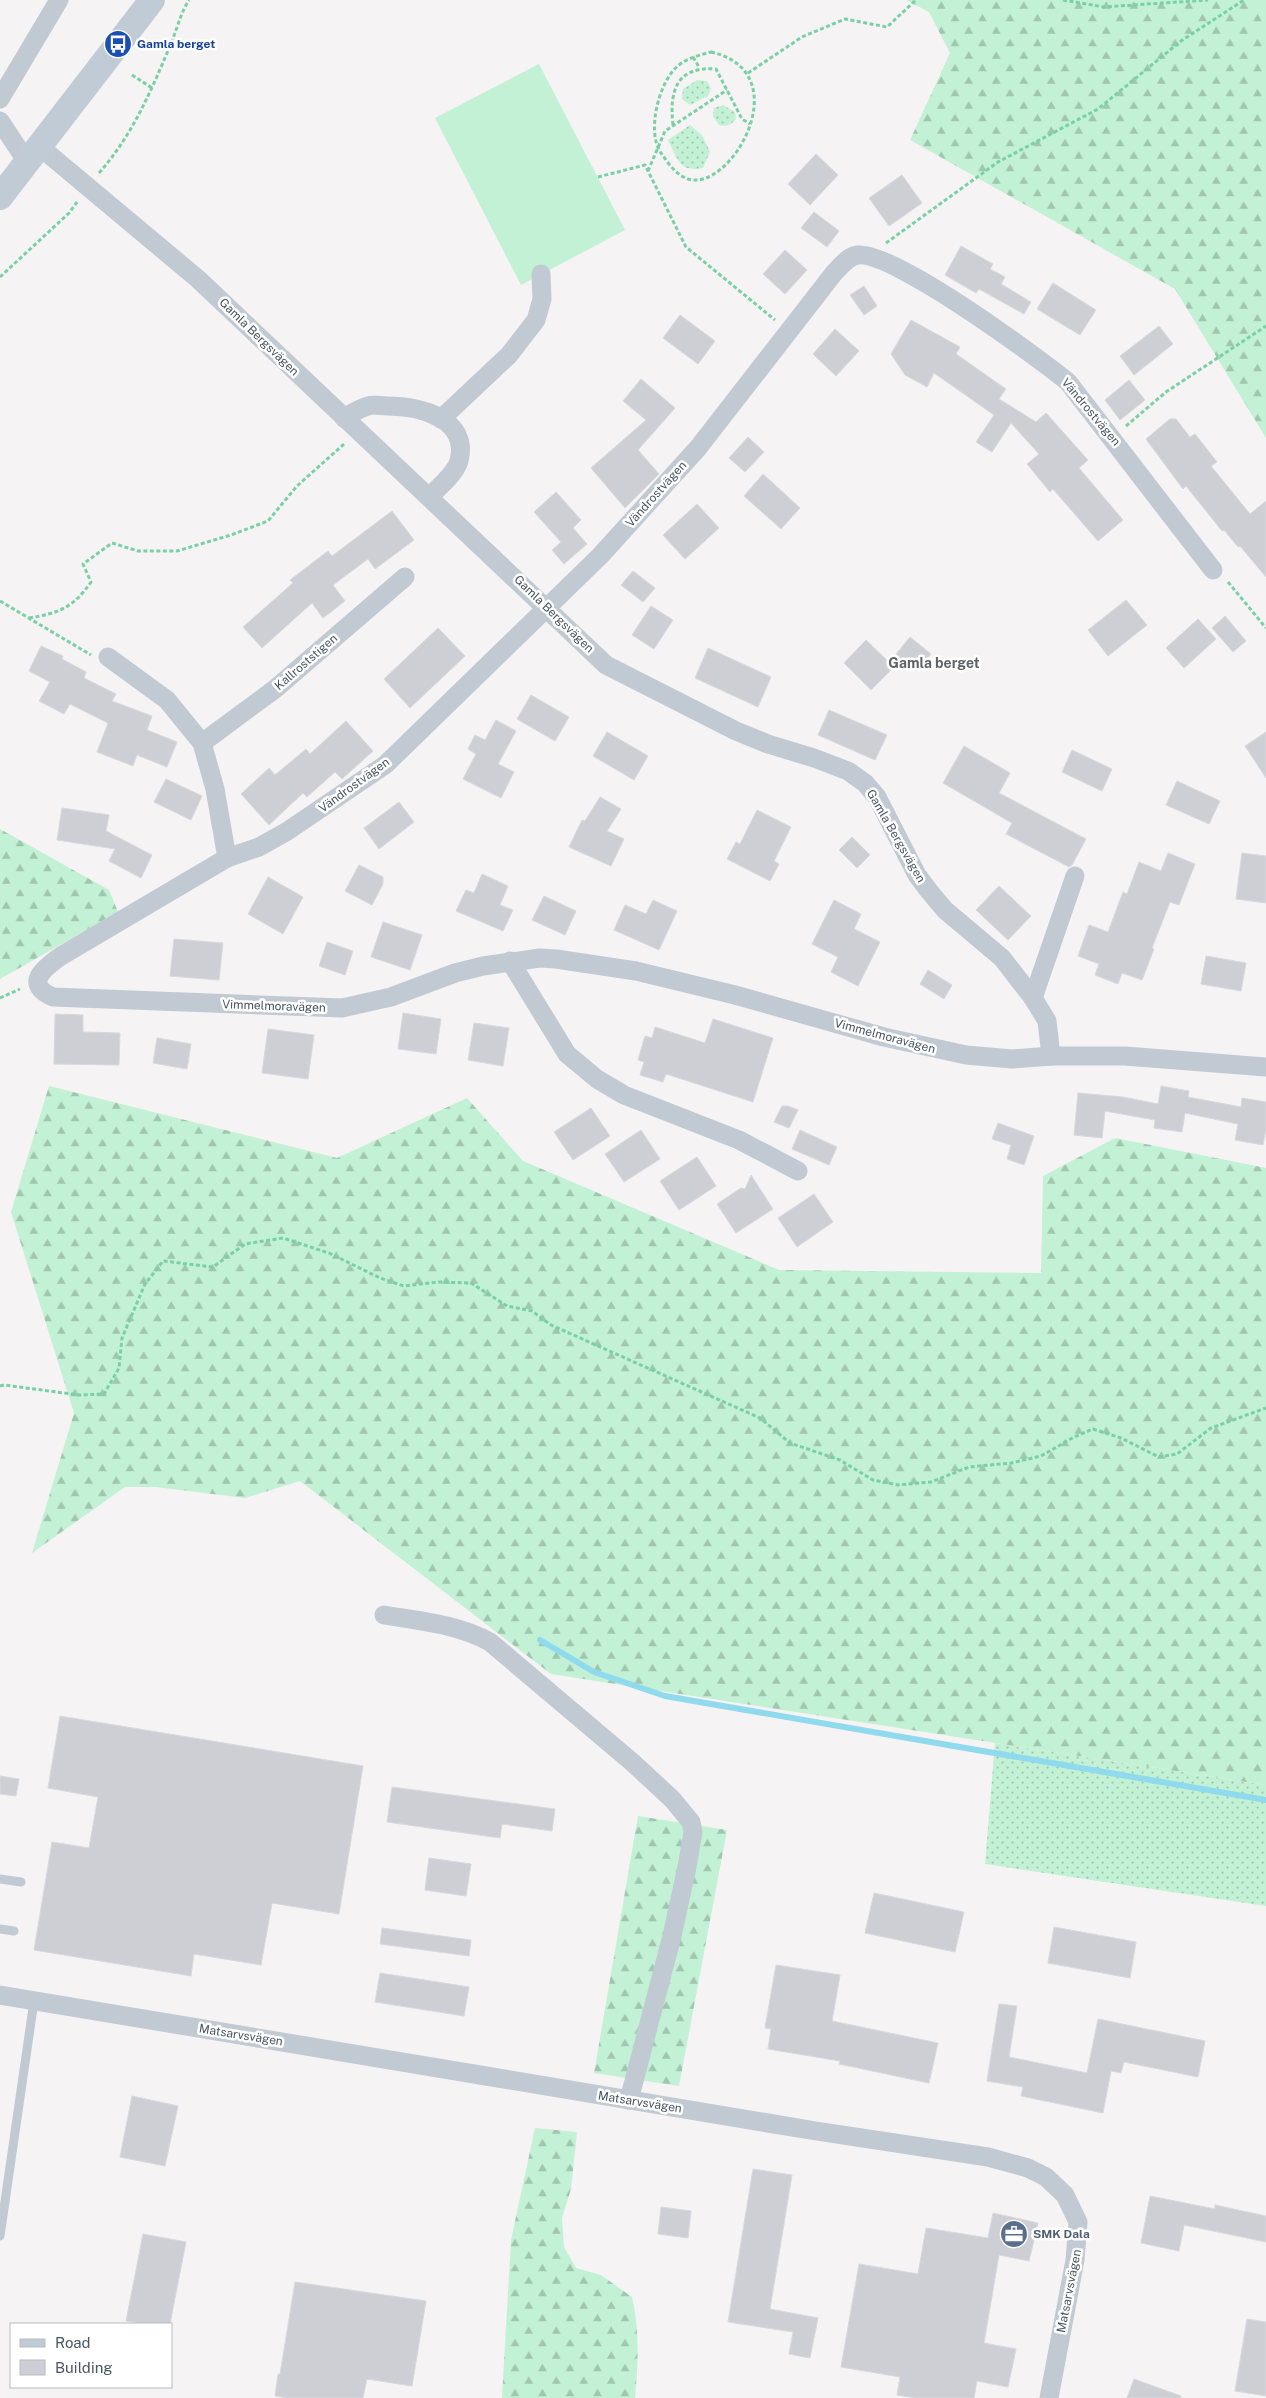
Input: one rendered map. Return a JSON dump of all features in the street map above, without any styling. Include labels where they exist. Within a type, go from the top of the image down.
[{"type":"main road","points":[[0,197],[152,0]]},
{"type":"street","points":[[0,99],[59,0]]},
{"type":"street","name":"Gamla Bergsvägen","points":[[0,121],[33,154],[198,279],[344,418],[430,496],[578,639],[616,672],[736,731],[848,771],[865,783],[877,797],[917,875],[929,891],[945,910],[1002,958],[1033,998],[1047,1022],[1051,1056]]},
{"type":"street","name":"Vändrostvägen","points":[[38,985],[38,976],[45,967],[62,956],[227,858],[260,847],[286,832],[384,765],[546,606],[600,556],[698,448],[834,273],[846,260],[858,255],[890,263],[924,283],[1043,362],[1068,382],[1111,435],[1213,570]]},
{"type":"street","points":[[441,419],[509,355],[536,320],[542,299],[541,274]]},
{"type":"street","points":[[344,418],[368,406],[416,408],[451,425],[461,442],[458,463],[449,476],[430,496]]},
{"type":"street","name":"Kallroststigen","points":[[202,743],[275,689],[405,577]]},
{"type":"street","points":[[108,657],[154,689],[177,712],[202,743],[215,789],[227,858]]},
{"type":"street","points":[[1033,998],[1074,876]]},
{"type":"street","name":"Vimmelmoravägen","points":[[38,985],[42,992],[53,998],[342,1008],[358,1006],[391,997],[455,973],[510,962],[556,959],[587,962],[636,971],[735,994],[884,1036],[966,1055],[1005,1059],[1051,1056],[1126,1056],[1266,1067]]},
{"type":"street","points":[[510,962],[567,1054],[596,1079],[624,1095],[739,1140],[798,1170]]},
{"type":"street","points":[[384,1615],[451,1626],[477,1635],[490,1642],[632,1762],[672,1799],[691,1822],[692,1832],[687,1867],[674,1927],[628,2100]]},
{"type":"street","name":"Matsarvsvägen","points":[[0,1995],[628,2100],[988,2157],[1028,2168],[1046,2177],[1065,2195],[1078,2222],[1075,2260],[1049,2398]]},
{"type":"lane","points":[[0,1879],[20,1882]]},
{"type":"lane","points":[[0,1929],[14,1931]]},
{"type":"lane","points":[[0,2236],[34,2001]]},
{"type":"path","points":[[98,175],[114,157],[136,122],[152,88],[182,12],[190,0]]},
{"type":"path","points":[[748,73],[802,37],[846,19],[887,27],[916,0]]},
{"type":"path","points":[[1064,0],[1104,7],[1208,0]]},
{"type":"path","points":[[867,256],[998,162],[1098,109],[1181,41],[1244,0]]},
{"type":"path","points":[[711,52],[726,56],[748,73],[754,88],[755,110],[742,141],[727,164],[716,174],[703,180],[688,179],[673,169],[659,150],[654,135],[658,99],[668,77],[678,65],[693,57],[711,52]]},
{"type":"path","points":[[693,57],[699,67]]},
{"type":"path","points":[[673,124],[671,106],[673,92],[679,81],[699,67],[716,69],[742,119],[750,124]]},
{"type":"path","points":[[132,75],[152,88]]},
{"type":"path","points":[[648,171],[659,150],[665,131],[727,90]]},
{"type":"path","points":[[598,177],[645,165],[686,247],[764,309],[789,332]]},
{"type":"path","points":[[0,277],[68,213],[80,198]]},
{"type":"path","points":[[1111,435],[1131,423],[1166,392],[1266,326]]},
{"type":"path","points":[[28,618],[53,614],[79,600],[91,582],[83,564],[112,543],[138,551],[177,551],[231,535],[268,521],[297,486],[358,431]]},
{"type":"path","points":[[1213,570],[1216,567],[1266,628]]},
{"type":"path","points":[[0,601],[77,648]]},
{"type":"path","points":[[1,1385],[79,1395],[104,1394],[119,1368],[122,1338],[145,1284],[163,1261],[213,1267],[245,1244],[283,1238],[329,1254],[380,1278],[404,1286],[439,1282],[471,1283],[507,1306],[532,1311],[551,1325],[760,1418],[790,1443],[840,1460],[873,1480],[898,1485],[931,1482],[970,1467],[1010,1463],[1041,1456],[1074,1437],[1093,1429],[1122,1438],[1160,1457],[1177,1454],[1211,1428],[1266,1408]]},
{"type":"green space","points":[[906,0],[1266,0],[1266,438],[1175,289],[910,140],[950,53],[929,12]]},
{"type":"green space","points":[[539,64],[625,230],[521,285],[435,118]]},
{"type":"green space","points":[[697,80],[707,81],[711,88],[708,96],[690,105],[682,99],[683,89]]},
{"type":"green space","points":[[723,105],[735,112],[736,119],[727,126],[719,125],[713,116],[714,108]]},
{"type":"green space","points":[[690,125],[702,135],[710,152],[703,168],[689,168],[680,163],[668,140]]},
{"type":"green space","points":[[0,829],[109,890],[118,912],[0,979]]},
{"type":"green space","points":[[49,1086],[337,1158],[467,1098],[523,1161],[779,1270],[1041,1273],[1043,1176],[1115,1138],[1266,1168],[1266,1785],[551,1674],[300,1481],[245,1498],[156,1487],[125,1487],[32,1553],[74,1413],[11,1212]]},
{"type":"green space","points":[[995,1743],[1266,1785],[1266,1906],[985,1864]]},
{"type":"green space","points":[[638,1816],[727,1830],[679,2086],[594,2073]]},
{"type":"green space","points":[[535,2128],[577,2132],[571,2189],[562,2218],[564,2247],[576,2268],[601,2275],[632,2297],[637,2335],[635,2398],[502,2398],[511,2240]]},
{"type":"building","points":[[816,154],[838,175],[810,205],[788,184]]},
{"type":"building","points":[[902,175],[922,203],[889,226],[869,198]]},
{"type":"building","points":[[814,212],[839,231],[827,247],[801,228]]},
{"type":"building","points":[[961,246],[993,264],[990,269],[1005,277],[1001,284],[1031,302],[1024,314],[979,289],[976,293],[945,275]]},
{"type":"building","points":[[785,250],[807,270],[785,294],[763,274]]},
{"type":"building","points":[[1053,283],[1096,310],[1080,335],[1037,309]]},
{"type":"building","points":[[864,286],[877,306],[864,315],[850,295]]},
{"type":"building","points":[[680,315],[715,341],[698,364],[663,338]]},
{"type":"building","points":[[911,320],[960,347],[956,354],[1006,389],[999,399],[1036,422],[1046,413],[1088,460],[1079,468],[1123,520],[1098,541],[1053,489],[1050,492],[1027,464],[1039,454],[1011,423],[992,452],[976,442],[994,415],[934,373],[927,387],[905,375],[891,354]]},
{"type":"building","points":[[1159,326],[1173,344],[1134,375],[1120,356]]},
{"type":"building","points":[[835,329],[859,351],[836,376],[813,354]]},
{"type":"building","points":[[641,379],[675,408],[638,450],[659,474],[625,508],[591,468],[646,420],[623,401]]},
{"type":"building","points":[[1129,380],[1145,400],[1120,420],[1105,400]]},
{"type":"building","points":[[1170,419],[1176,419],[1190,437],[1195,434],[1217,462],[1211,466],[1250,514],[1266,501],[1266,577],[1240,546],[1238,547],[1224,530],[1222,531],[1186,486],[1183,489],[1146,439]]},
{"type":"building","points":[[748,437],[764,452],[745,472],[729,458]]},
{"type":"building","points":[[763,474],[800,508],[781,529],[744,496]]},
{"type":"building","points":[[556,492],[581,520],[573,528],[587,544],[564,564],[552,550],[561,542],[534,512]]},
{"type":"building","points":[[697,504],[719,528],[685,559],[663,535]]},
{"type":"building","points":[[392,511],[414,540],[375,569],[368,559],[333,585],[345,601],[323,618],[312,603],[262,648],[243,627],[293,583],[290,580],[328,551],[332,556]]},
{"type":"building","points":[[633,571],[655,588],[643,602],[621,585]]},
{"type":"building","points":[[1126,600],[1147,625],[1108,656],[1088,630]]},
{"type":"building","points":[[651,606],[673,620],[654,649],[632,635]]},
{"type":"building","points":[[1225,616],[1246,641],[1233,652],[1212,628]]},
{"type":"building","points":[[1198,619],[1216,639],[1184,668],[1166,648]]},
{"type":"building","points":[[438,628],[465,656],[410,708],[384,679]]},
{"type":"building","points":[[910,637],[931,654],[917,671],[896,654]]},
{"type":"building","points":[[866,640],[894,667],[871,690],[844,663]]},
{"type":"building","points":[[41,646],[63,656],[62,659],[86,672],[84,678],[116,694],[112,701],[152,716],[147,730],[177,742],[167,767],[137,755],[133,766],[97,752],[108,723],[70,704],[64,714],[39,701],[50,682],[29,671]]},
{"type":"building","points":[[708,648],[771,677],[758,707],[695,678]]},
{"type":"building","points":[[531,695],[569,717],[555,741],[517,719]]},
{"type":"building","points":[[829,710],[887,735],[875,760],[818,735]]},
{"type":"building","points":[[496,720],[516,731],[498,764],[514,772],[501,798],[463,779],[476,754],[468,749],[475,735],[485,740]]},
{"type":"building","points":[[346,721],[373,751],[342,779],[335,772],[307,797],[303,793],[269,825],[241,794],[269,768],[275,775],[306,749],[310,754]]},
{"type":"building","points":[[607,732],[648,756],[634,780],[593,756]]},
{"type":"building","points":[[1266,732],[1266,778],[1245,746]]},
{"type":"building","points":[[964,746],[1010,773],[999,793],[1086,839],[1072,865],[1069,867],[1006,834],[1012,823],[943,783]]},
{"type":"building","points":[[1072,750],[1112,769],[1102,791],[1062,772]]},
{"type":"building","points":[[166,779],[202,796],[191,820],[154,802]]},
{"type":"building","points":[[1177,781],[1220,801],[1209,824],[1166,805]]},
{"type":"building","points":[[600,797],[621,809],[607,831],[624,839],[611,866],[569,847],[582,820],[585,821]]},
{"type":"building","points":[[399,802],[414,822],[379,849],[364,828]]},
{"type":"building","points":[[62,808],[109,815],[106,831],[152,855],[141,878],[109,861],[115,849],[57,840]]},
{"type":"building","points":[[757,810],[791,827],[774,861],[779,864],[770,881],[727,859],[736,842],[740,844]]},
{"type":"building","points":[[852,837],[870,855],[857,868],[839,850]]},
{"type":"building","points":[[1168,853],[1195,864],[1179,905],[1170,902],[1142,980],[1122,973],[1118,984],[1095,975],[1099,964],[1078,956],[1089,925],[1108,932],[1123,892],[1127,894],[1139,862],[1161,871]]},
{"type":"building","points":[[1242,853],[1266,856],[1266,903],[1236,899]]},
{"type":"building","points":[[359,865],[383,877],[383,884],[372,905],[345,891]]},
{"type":"building","points":[[482,874],[508,886],[500,905],[513,910],[503,931],[456,911],[466,890],[474,893]]},
{"type":"building","points":[[268,877],[303,897],[283,934],[248,914]]},
{"type":"building","points":[[999,886],[1031,916],[1008,940],[976,910]]},
{"type":"building","points":[[544,896],[576,911],[565,935],[532,920]]},
{"type":"building","points":[[653,900],[677,911],[659,950],[614,930],[625,905],[646,914]]},
{"type":"building","points":[[834,900],[861,914],[854,929],[880,942],[858,986],[831,972],[838,957],[812,944]]},
{"type":"building","points":[[383,922],[422,935],[410,970],[371,957]]},
{"type":"building","points":[[174,939],[223,943],[219,980],[170,976]]},
{"type":"building","points":[[327,942],[353,951],[345,975],[319,966]]},
{"type":"building","points":[[1206,956],[1246,963],[1241,991],[1201,984]]},
{"type":"building","points":[[928,970],[952,985],[944,999],[920,984]]},
{"type":"building","points":[[403,1013],[441,1019],[436,1054],[398,1049]]},
{"type":"building","points":[[55,1014],[83,1015],[83,1032],[120,1033],[119,1065],[54,1064]]},
{"type":"building","points":[[713,1019],[773,1038],[753,1102],[666,1074],[663,1082],[640,1075],[644,1062],[638,1060],[645,1036],[652,1038],[655,1027],[705,1043]]},
{"type":"building","points":[[474,1023],[509,1028],[503,1066],[468,1060]]},
{"type":"building","points":[[268,1029],[314,1035],[308,1079],[262,1073]]},
{"type":"building","points":[[157,1038],[191,1044],[187,1069],[153,1063]]},
{"type":"building","points":[[1161,1086],[1189,1091],[1188,1097],[1241,1107],[1242,1098],[1266,1102],[1266,1130],[1263,1145],[1235,1140],[1238,1124],[1185,1113],[1182,1132],[1154,1128],[1155,1120],[1105,1111],[1102,1138],[1074,1135],[1078,1093],[1123,1097],[1158,1104]]},
{"type":"building","points":[[782,1106],[798,1110],[789,1128],[774,1122]]},
{"type":"building","points":[[591,1108],[610,1136],[573,1160],[554,1132]]},
{"type":"building","points":[[998,1123],[1034,1136],[1024,1165],[1007,1159],[1011,1145],[992,1139]]},
{"type":"building","points":[[641,1130],[660,1159],[624,1182],[605,1154]]},
{"type":"building","points":[[800,1130],[837,1147],[829,1165],[792,1149]]},
{"type":"building","points":[[697,1157],[716,1186],[679,1210],[660,1181]]},
{"type":"building","points":[[751,1175],[773,1209],[736,1233],[717,1204],[741,1188],[745,1189]]},
{"type":"building","points":[[814,1194],[833,1222],[797,1247],[778,1218]]},
{"type":"building","points":[[60,1716],[363,1766],[339,1914],[272,1903],[261,1965],[194,1954],[191,1976],[34,1950],[52,1842],[89,1848],[98,1797],[48,1788]]},
{"type":"building","points":[[0,1776],[19,1779],[16,1796],[0,1794]]},
{"type":"building","points":[[392,1787],[555,1809],[552,1831],[502,1824],[500,1838],[387,1822]]},
{"type":"building","points":[[429,1858],[471,1864],[466,1896],[425,1890]]},
{"type":"building","points":[[874,1893],[964,1912],[955,1952],[865,1933]]},
{"type":"building","points":[[1054,1927],[1136,1942],[1130,1978],[1048,1963]]},
{"type":"building","points":[[382,1928],[471,1940],[469,1956],[380,1944]]},
{"type":"building","points":[[776,1965],[840,1975],[832,2021],[938,2043],[929,2083],[839,2064],[840,2061],[768,2049],[771,2029],[765,2028]]},
{"type":"building","points":[[380,1973],[469,1987],[464,2016],[375,2002]]},
{"type":"building","points":[[999,2004],[1017,2006],[1009,2057],[1087,2073],[1098,2019],[1205,2041],[1198,2077],[1124,2062],[1121,2073],[1111,2071],[1103,2113],[1021,2096],[1023,2087],[987,2081]]},
{"type":"building","points":[[132,2096],[178,2106],[165,2166],[120,2157]]},
{"type":"building","points":[[753,2169],[792,2175],[770,2309],[818,2318],[810,2358],[789,2354],[793,2332],[728,2322]]},
{"type":"building","points":[[1150,2196],[1215,2209],[1215,2205],[1266,2216],[1266,2242],[1184,2225],[1179,2251],[1141,2243]]},
{"type":"building","points":[[661,2207],[691,2211],[688,2238],[658,2234]]},
{"type":"building","points":[[993,2213],[1038,2223],[1029,2261],[999,2255],[984,2343],[1016,2349],[1008,2387],[977,2381],[974,2398],[915,2398],[897,2395],[900,2377],[841,2367],[859,2264],[918,2274],[926,2228],[988,2238]]},
{"type":"building","points":[[143,2234],[186,2242],[170,2323],[126,2321]]},
{"type":"building","points":[[295,2282],[426,2301],[412,2386],[367,2379],[363,2398],[288,2398],[275,2396]]},
{"type":"building","points":[[1247,2319],[1266,2322],[1266,2396],[1235,2391]]},
{"type":"building","points":[[1134,2379],[1181,2396],[1180,2398],[1127,2398]]},
{"type":"waterway","points":[[540,1640],[594,1672],[665,1696],[1266,1800]]},
{"type":"place","name":"Gamla berget","points":[[118,44]]},
{"type":"place","name":"SMK Dala","points":[[1014,2234]]},
{"type":"district","name":"Gamla berget","points":[[934,663]]}]
